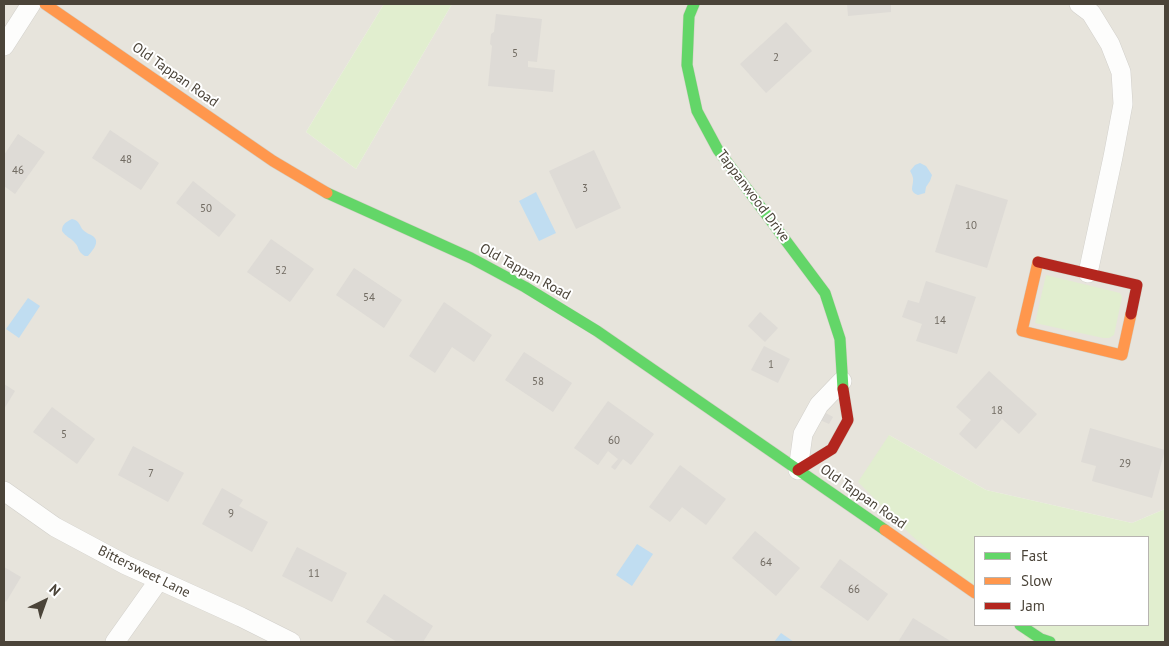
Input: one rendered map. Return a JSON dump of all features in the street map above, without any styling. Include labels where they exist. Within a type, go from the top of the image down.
[{"type":"street","points":[[4,46],[31,4]]},
{"type":"street","name":"Old Tappan Road","points":[[46,4],[273,161],[334,197],[471,258],[525,287],[597,331],[974,592]]},
{"type":"street","name":"Tappanwood Drive","points":[[694,4],[689,16],[688,65],[697,110],[718,150],[825,293],[840,338],[842,381],[848,420],[832,449],[798,470]]},
{"type":"street","points":[[1078,4],[1091,13],[1110,44],[1121,72],[1123,104],[1088,274]]},
{"type":"street","points":[[1038,262],[1088,274],[1138,285],[1122,355],[1022,331],[1038,262]]},
{"type":"street","points":[[798,470],[803,434],[819,405],[842,381]]},
{"type":"street","name":"Bittersweet Lane","points":[[4,491],[55,527],[126,565],[241,617],[291,642]]},
{"type":"street","points":[[116,642],[160,580]]},
{"type":"street","points":[[1021,626],[1040,639],[1050,642]]},
{"type":"shaded area","points":[[4,4],[384,4],[306,132],[356,169],[452,4],[1165,4],[1165,509],[1132,523],[986,490],[889,435],[974,588],[974,626],[1016,626],[1028,642],[4,642]]},
{"type":"green space","points":[[384,4],[452,4],[356,169],[306,132]]},
{"type":"green space","points":[[1046,275],[1120,293],[1122,297],[1114,335],[1109,338],[1103,338],[1035,323]]},
{"type":"green space","points":[[889,435],[986,490],[1132,523],[1165,509],[1165,642],[1028,642],[1016,626],[1149,626],[1149,536],[974,536],[974,589],[912,536],[858,482]]},
{"type":"water","points":[[920,163],[926,166],[932,175],[925,193],[918,195],[912,190],[913,178],[910,171],[915,165]]},
{"type":"water","points":[[536,192],[556,233],[539,241],[519,201]]},
{"type":"water","points":[[72,219],[78,222],[83,230],[96,239],[95,247],[88,256],[82,254],[75,243],[62,231],[65,223]]},
{"type":"water","points":[[28,298],[40,306],[19,338],[6,329]]},
{"type":"water","points":[[637,544],[653,554],[632,586],[616,575]]},
{"type":"water","points":[[781,633],[794,642],[774,642]]},
{"type":"building","points":[[847,4],[891,4],[891,12],[848,16]]},
{"type":"building","points":[[496,14],[542,19],[537,62],[528,61],[528,67],[555,70],[553,92],[488,86],[492,46],[490,44],[491,34],[494,32]]},
{"type":"building","points":[[786,22],[812,51],[766,93],[740,64]]},
{"type":"building","points":[[110,130],[159,163],[141,190],[92,158]]},
{"type":"building","points":[[18,134],[45,152],[15,194],[4,186],[4,155]]},
{"type":"building","points":[[594,150],[621,208],[576,229],[549,171]]},
{"type":"building","points":[[193,181],[236,215],[219,237],[176,203]]},
{"type":"building","points":[[956,184],[1008,200],[987,268],[935,252]]},
{"type":"building","points":[[271,239],[314,269],[290,302],[247,272]]},
{"type":"building","points":[[354,268],[402,300],[384,328],[336,295]]},
{"type":"building","points":[[926,281],[976,297],[957,354],[916,341],[922,324],[902,317],[908,300],[919,303]]},
{"type":"building","points":[[444,302],[492,335],[474,362],[452,347],[435,373],[409,356]]},
{"type":"building","points":[[760,312],[778,328],[765,342],[748,326]]},
{"type":"building","points":[[764,346],[790,359],[778,383],[751,370]]},
{"type":"building","points":[[524,352],[572,383],[553,412],[505,380]]},
{"type":"building","points":[[989,371],[1037,414],[1019,434],[1002,419],[976,449],[959,434],[971,420],[956,407]]},
{"type":"building","points":[[4,384],[15,391],[4,409]]},
{"type":"building","points":[[608,401],[654,434],[631,465],[623,459],[615,470],[611,467],[618,459],[608,451],[598,465],[574,448]]},
{"type":"building","points":[[52,407],[95,439],[77,464],[33,432]]},
{"type":"building","points":[[824,412],[833,417],[829,424],[820,420]]},
{"type":"building","points":[[1090,428],[1165,450],[1152,498],[1092,481],[1096,466],[1081,462]]},
{"type":"building","points":[[133,446],[184,473],[168,502],[118,475]]},
{"type":"building","points":[[680,465],[726,499],[706,525],[682,507],[670,522],[649,507]]},
{"type":"building","points":[[222,488],[243,500],[239,506],[268,522],[252,552],[202,524]]},
{"type":"building","points":[[755,531],[800,568],[776,596],[732,558]]},
{"type":"building","points":[[297,547],[347,573],[332,602],[282,576]]},
{"type":"building","points":[[840,559],[888,594],[868,621],[820,587]]},
{"type":"building","points":[[4,567],[21,577],[6,602],[4,600]]},
{"type":"building","points":[[384,594],[433,626],[423,642],[397,642],[366,622]]},
{"type":"building","points":[[913,618],[952,642],[898,642]]},
{"type":"traffic: fast","points":[[694,4],[689,16],[687,65],[697,111],[718,150],[825,293],[840,339],[843,389]]},
{"type":"traffic: fast","points":[[327,193],[471,258],[525,287],[597,331],[885,530]]},
{"type":"traffic: fast","points":[[1022,626],[1041,639],[1050,642]]},
{"type":"traffic: slow","points":[[45,4],[273,161],[327,193]]},
{"type":"traffic: slow","points":[[1038,262],[1022,331],[1122,355],[1131,314]]},
{"type":"traffic: slow","points":[[885,530],[974,592]]},
{"type":"traffic: jam","points":[[1038,262],[1137,285],[1131,314]]},
{"type":"traffic: jam","points":[[798,470],[832,449],[848,420],[843,389]]}]
